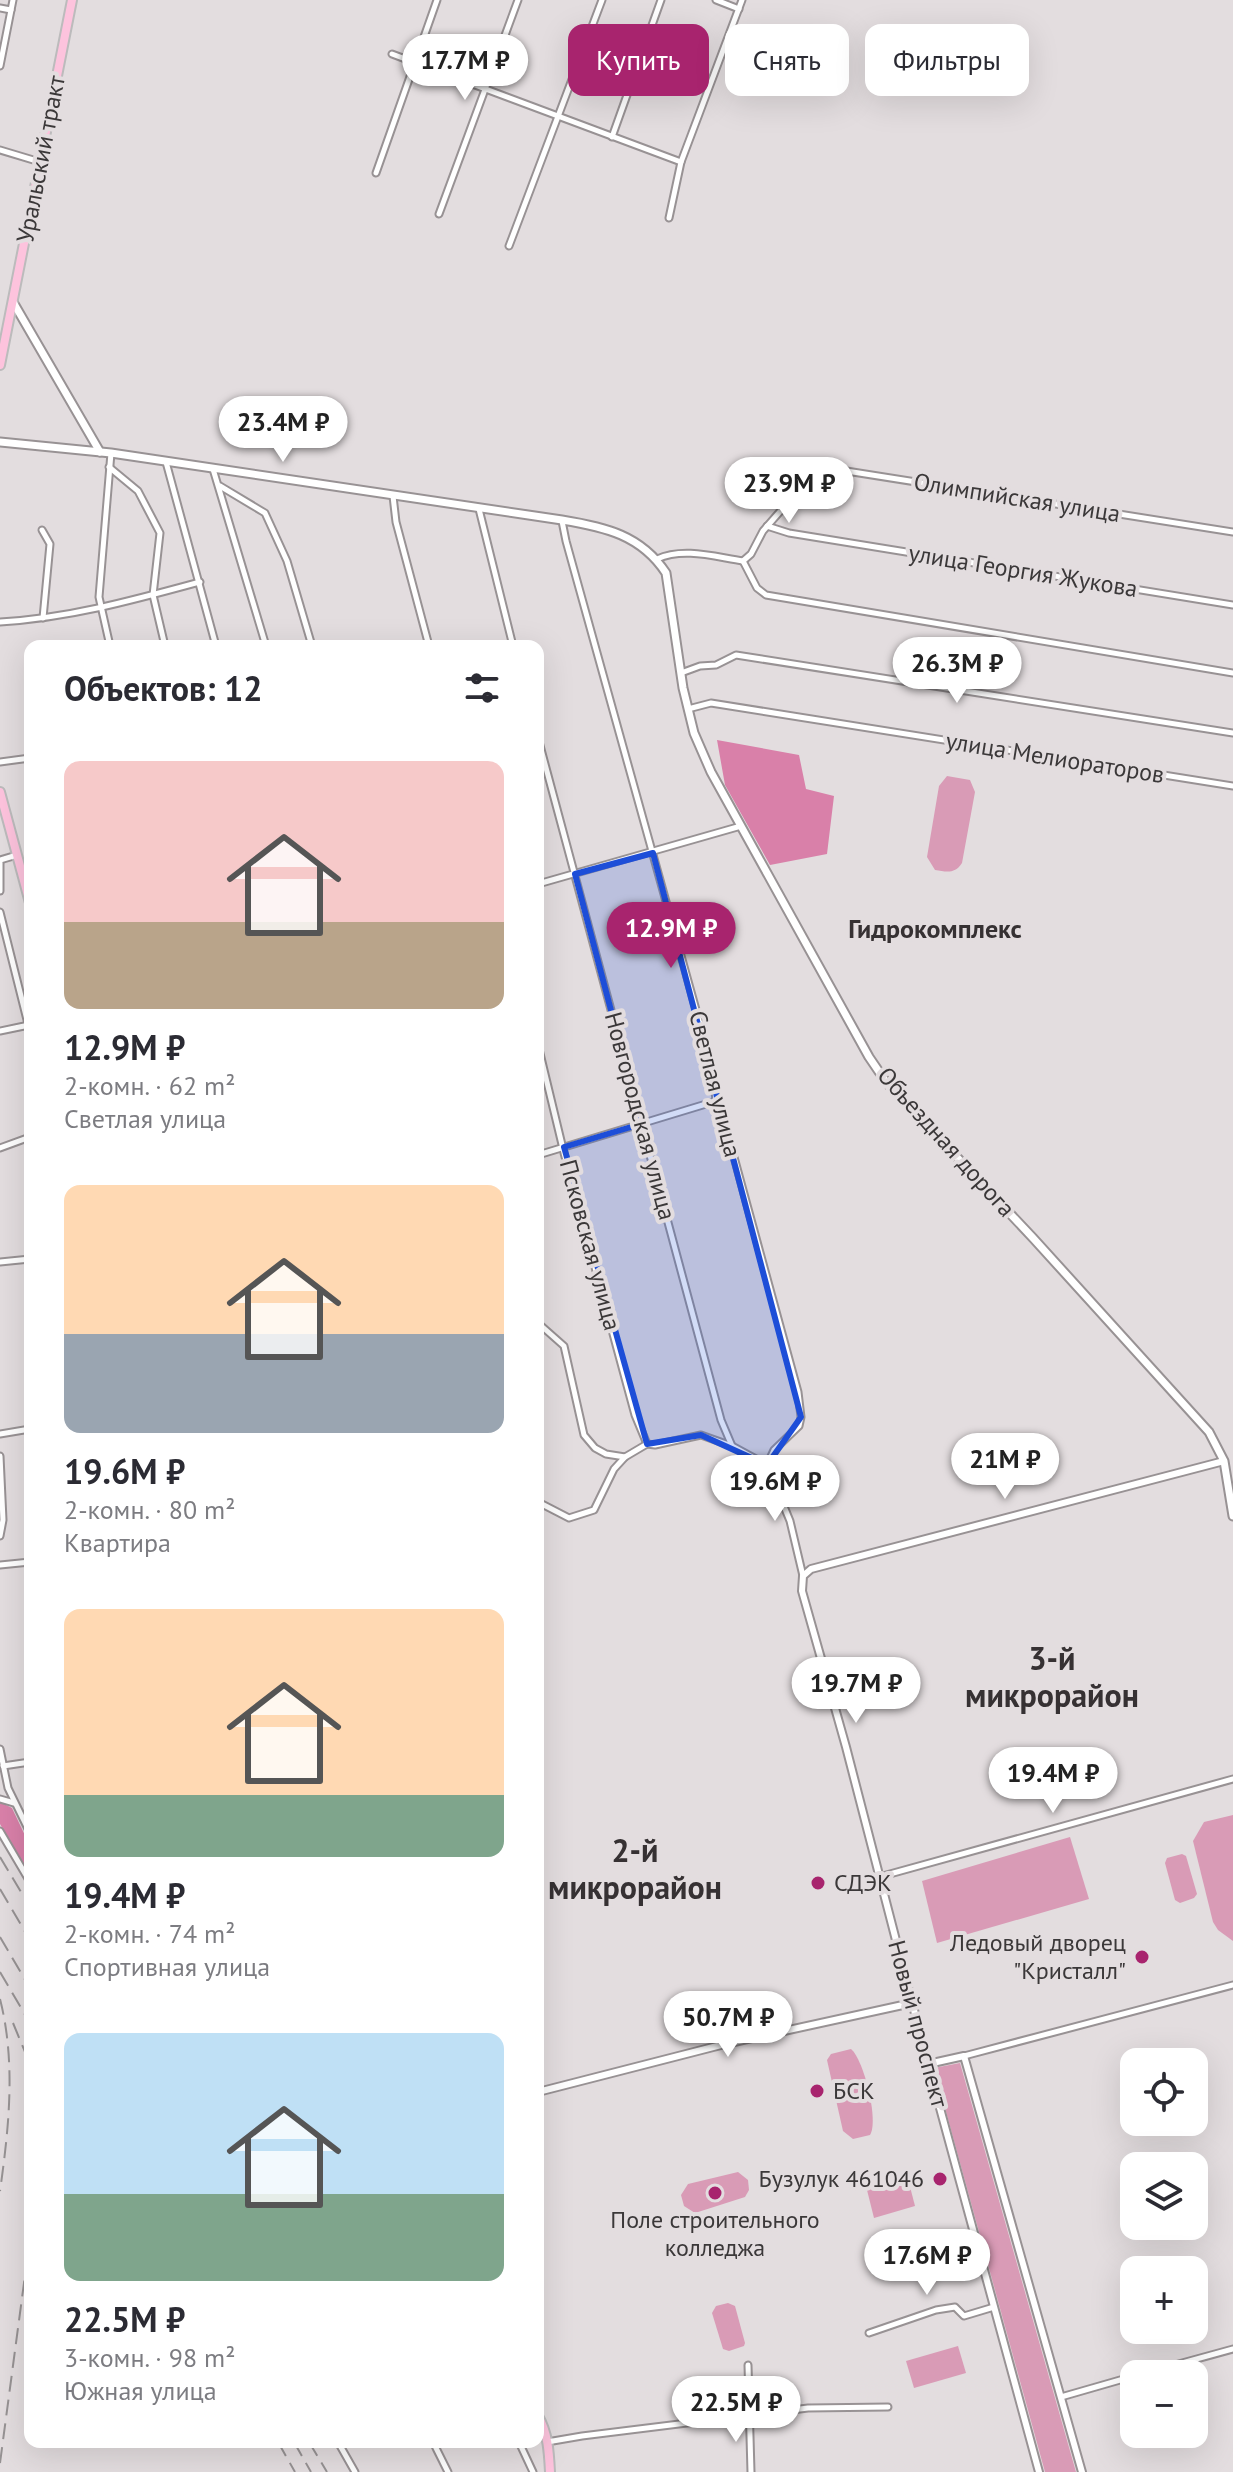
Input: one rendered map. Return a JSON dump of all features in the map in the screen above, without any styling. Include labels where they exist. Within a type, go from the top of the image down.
[{"type":"main road","name":"Уральский тракт","points":[[1,360],[72,0]]},
{"type":"main road","points":[[13,302],[100,452]]},
{"type":"main road","points":[[0,442],[111,453],[607,528],[643,545],[657,559]]},
{"type":"main road","name":"Объездная дорога","points":[[657,559],[666,573],[681,673],[694,733],[711,772],[869,1057],[886,1082],[1033,1238],[1215,1441],[1224,1461],[1233,1516]]},
{"type":"main road","points":[[0,792],[24,877]]},
{"type":"main road","points":[[544,2433],[550,2472]]},
{"type":"street","points":[[0,66],[13,0]]},
{"type":"street","points":[[376,173],[437,0]]},
{"type":"street","points":[[439,214],[518,0]]},
{"type":"street","points":[[509,246],[602,0]]},
{"type":"street","points":[[612,137],[661,0]]},
{"type":"street","points":[[716,0],[739,9]]},
{"type":"street","points":[[669,218],[681,162],[742,0]]},
{"type":"street","points":[[0,8],[11,10]]},
{"type":"street","points":[[392,54],[681,162]]},
{"type":"street","points":[[0,150],[41,163]]},
{"type":"street","points":[[108,640],[100,609],[111,453]]},
{"type":"street","points":[[166,462],[214,640]]},
{"type":"street","name":"Олимпийская улица","points":[[767,526],[783,508],[802,464],[1233,532]]},
{"type":"street","points":[[109,467],[138,491],[160,533],[153,595],[164,640]]},
{"type":"street","points":[[213,469],[264,640]]},
{"type":"street","points":[[220,486],[265,513],[287,561],[310,640]]},
{"type":"street","points":[[393,496],[396,522],[427,640]]},
{"type":"street","points":[[479,509],[512,640]]},
{"type":"street","name":"Светлая улица","points":[[562,520],[713,1071],[716,1101],[725,1124],[798,1392],[799,1426],[774,1450],[767,1465]]},
{"type":"street","points":[[657,559],[670,553],[682,553],[743,561],[751,554],[767,526]]},
{"type":"street","name":"улица Георгия Жукова","points":[[767,526],[789,533],[1233,605]]},
{"type":"street","points":[[42,530],[50,544],[43,618]]},
{"type":"street","points":[[743,561],[757,588],[766,595],[1233,673]]},
{"type":"street","points":[[0,622],[100,609],[200,582]]},
{"type":"street","points":[[681,673],[700,666],[716,665],[736,655],[1233,733]]},
{"type":"street","name":"улица Мелиораторов","points":[[688,709],[711,703],[1233,786]]},
{"type":"street","points":[[0,762],[24,759]]},
{"type":"street","name":"Новгородская улица","points":[[544,760],[721,1420],[732,1446]]},
{"type":"street","points":[[544,882],[742,826]]},
{"type":"street","points":[[0,891],[0,862],[17,855]]},
{"type":"street","points":[[0,912],[24,1006]]},
{"type":"street","points":[[0,1031],[24,1026]]},
{"type":"street","name":"Псковская улица","points":[[544,1069],[635,1415],[647,1444]]},
{"type":"street","points":[[544,1153],[716,1101]]},
{"type":"street","points":[[0,1148],[24,1139]]},
{"type":"street","points":[[0,1262],[24,1260]]},
{"type":"street","points":[[544,1328],[564,1346],[584,1435],[595,1448],[606,1454],[625,1457]]},
{"type":"street","points":[[0,1434],[24,1430]]},
{"type":"street","points":[[544,1505],[569,1518],[594,1510],[614,1469],[625,1457],[647,1444],[701,1435],[732,1446],[767,1465],[790,1521],[803,1576],[811,1569],[1233,1458]]},
{"type":"street","points":[[0,1456],[3,1520],[0,1536]]},
{"type":"street","points":[[0,1565],[24,1563]]},
{"type":"street","name":"Новый проспект","points":[[803,1576],[802,1591],[1039,2472]]},
{"type":"street","points":[[0,1749],[6,1780],[24,1821]]},
{"type":"street","points":[[3,1766],[24,1763]]},
{"type":"street","points":[[879,1877],[1233,1779]]},
{"type":"street","points":[[0,1790],[6,1780]]},
{"type":"street","points":[[0,1799],[16,1804]]},
{"type":"street","points":[[0,1831],[24,1872]]},
{"type":"street","points":[[928,2064],[1233,1985]]},
{"type":"street","points":[[544,2090],[725,2044],[912,2003]]},
{"type":"street","points":[[964,2056],[1082,2472]]},
{"type":"street","points":[[869,2333],[936,2310],[955,2307],[964,2316],[994,2307]]},
{"type":"street","points":[[1193,2360],[1233,2349]]},
{"type":"street","points":[[748,2365],[751,2472]]},
{"type":"street","points":[[1061,2397],[1120,2380]]},
{"type":"street","points":[[547,2442],[808,2408],[888,2407]]},
{"type":"street","points":[[341,2448],[355,2472]]},
{"type":"street","points":[[436,2448],[448,2472]]},
{"type":"street","points":[[522,2448],[533,2472]]},
{"type":"highlighted area","points":[[653,853],[801,1417],[767,1465],[701,1435],[647,1444],[564,1147],[641,1124],[575,874]]},
{"type":"shaded area","points":[[717,740],[799,755],[806,789],[834,796],[827,854],[770,865],[725,785]]},
{"type":"shaded area","points":[[947,776],[970,780],[975,792],[962,863],[954,871],[947,872],[935,870],[927,857],[939,786]]},
{"type":"shaded area","points":[[0,1802],[12,1808],[24,1833],[24,1866],[0,1824]]},
{"type":"shaded area","points":[[1233,1815],[1233,1941],[1213,1922],[1193,1841],[1204,1822]]},
{"type":"shaded area","points":[[1070,1837],[1089,1899],[937,1943],[922,1881]]},
{"type":"shaded area","points":[[1182,1854],[1186,1856],[1197,1894],[1180,1903],[1175,1900],[1165,1863],[1167,1858]]},
{"type":"shaded area","points":[[851,2049],[865,2077],[873,2117],[870,2135],[853,2139],[843,2131],[827,2060],[831,2054]]},
{"type":"shaded area","points":[[960,2063],[1076,2472],[1045,2472],[934,2068]]},
{"type":"shaded area","name":"Поле строительного колледжа","points":[[738,2172],[748,2180],[749,2190],[745,2197],[695,2213],[684,2206],[681,2195],[688,2184]]},
{"type":"shaded area","points":[[908,2179],[915,2206],[874,2218],[867,2190]]},
{"type":"shaded area","points":[[728,2303],[735,2306],[745,2343],[729,2351],[723,2349],[712,2313],[716,2306]]},
{"type":"shaded area","points":[[958,2346],[966,2373],[914,2388],[906,2361]]},
{"type":"railway","points":[[0,1857],[24,1897]]},
{"type":"railway","points":[[0,1889],[24,1930]]},
{"type":"railway","points":[[0,1937],[24,1978]]},
{"type":"railway","points":[[0,1972],[24,2013]]},
{"type":"railway","points":[[0,1999],[9,2071],[8,2119],[0,2191]]},
{"type":"railway","points":[[13,2023],[24,2050]]},
{"type":"railway","points":[[0,2463],[24,2283]]},
{"type":"railway","points":[[281,2448],[295,2472]]},
{"type":"railway","points":[[297,2448],[311,2472]]},
{"type":"railway","points":[[313,2448],[327,2472]]},
{"type":"place","name":"СДЭК","points":[[818,1883]]},
{"type":"place","name":"Ледовый дворец \"Кристалл\"","points":[[1142,1957]]},
{"type":"place","name":"БСК","points":[[817,2091]]},
{"type":"place","name":"Бузулук 461046","points":[[940,2179]]},
{"type":"place","name":"Поле строительного колледжа","points":[[715,2193]]},
{"type":"district","name":"Гидрокомплекс","points":[[935,929]]},
{"type":"district","name":"3-й микрорайон","points":[[1052,1678]]},
{"type":"district","name":"2-й микрорайон","points":[[635,1870]]}]
